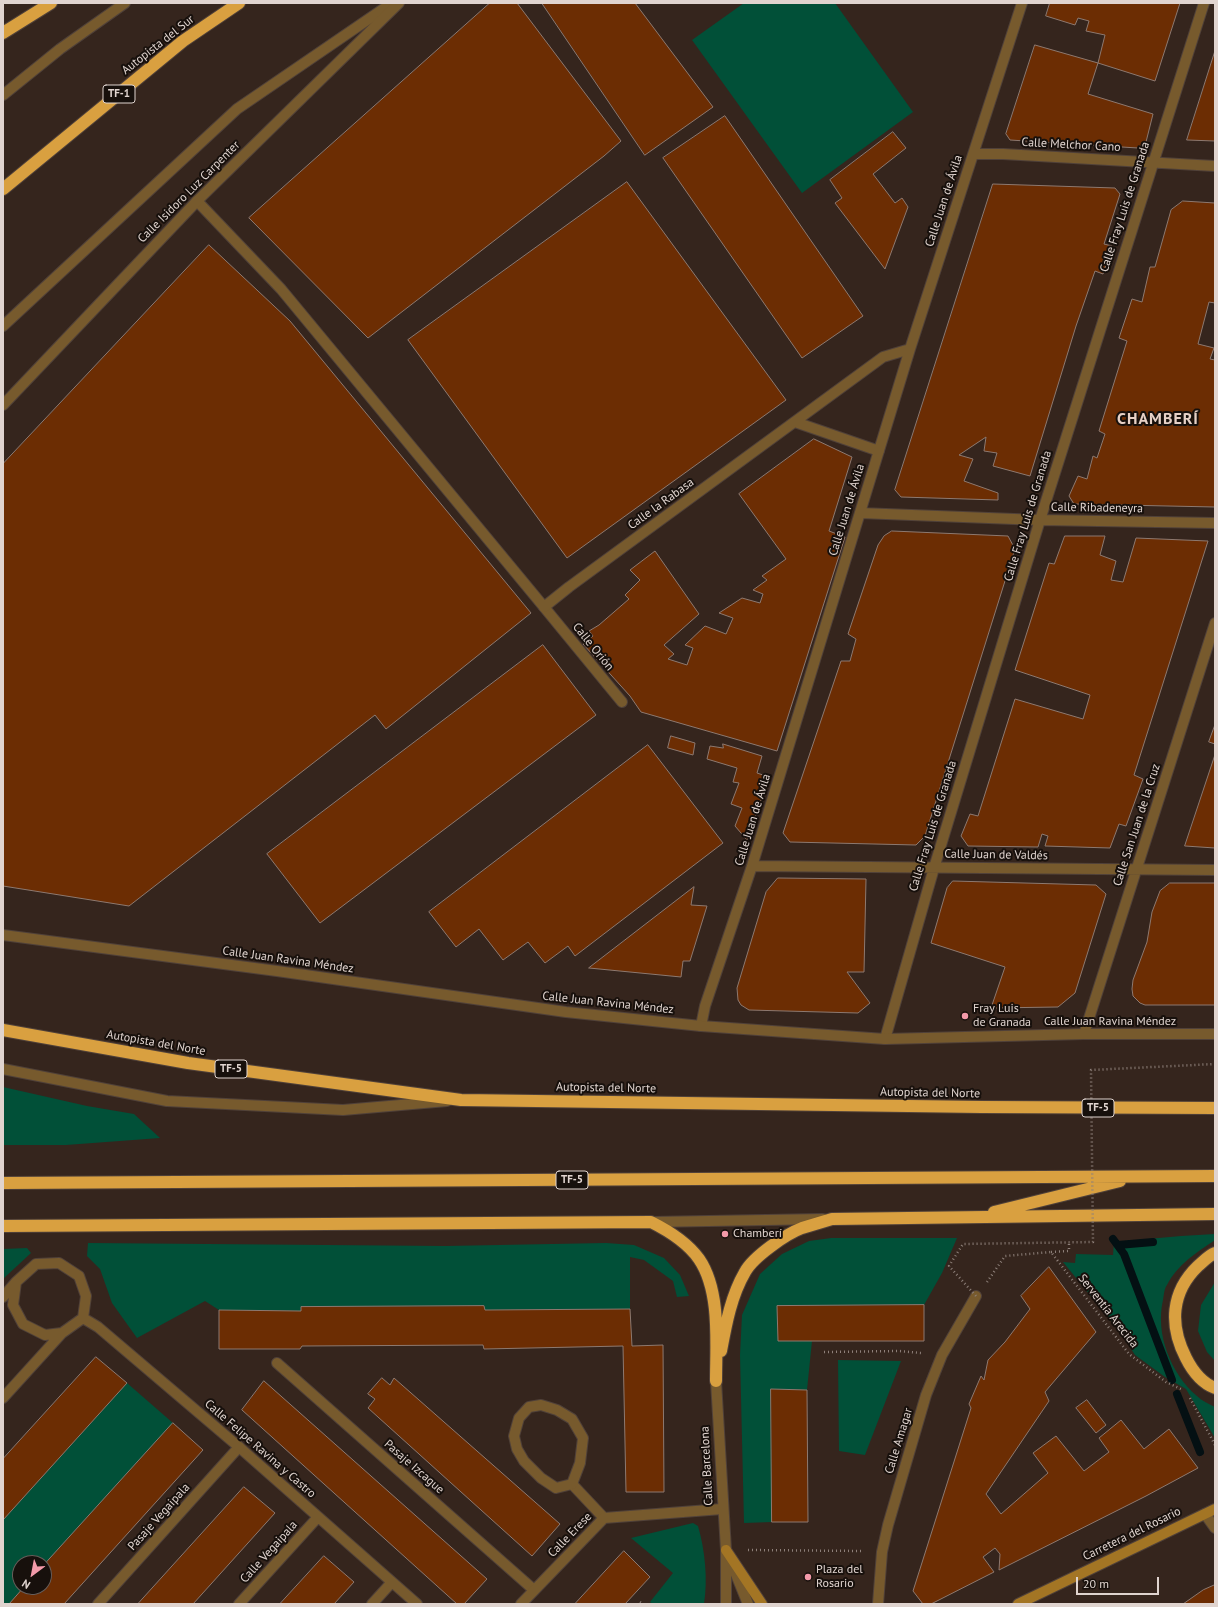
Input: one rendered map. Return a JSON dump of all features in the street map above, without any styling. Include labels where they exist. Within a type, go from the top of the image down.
[{"type":"highway","points":[[3,33],[51,3]]},
{"type":"highway","name":"Autopista del Sur","points":[[3,189],[183,41],[239,3]]},
{"type":"highway","name":"Autopista del Norte","points":[[3,1030],[188,1063],[461,1100],[982,1107],[1215,1108]]},
{"type":"highway","points":[[973,1216],[1141,1176]]},
{"type":"highway","name":"TF-5","points":[[3,1183],[1215,1176]]},
{"type":"highway","points":[[716,1381],[728,1314],[745,1271],[758,1257],[801,1228],[832,1219],[1215,1214]]},
{"type":"highway","points":[[3,1226],[651,1222],[675,1236],[685,1244],[699,1259],[710,1280],[716,1327],[716,1381]]},
{"type":"highway","points":[[1215,1253],[1210,1255],[1191,1273],[1178,1295],[1174,1318],[1178,1344],[1191,1368],[1208,1385],[1215,1388]]},
{"type":"main road","name":"Carretera del Rosario","points":[[1018,1604],[1215,1509]]},
{"type":"main road","points":[[726,1550],[762,1604]]},
{"type":"street","points":[[3,95],[60,49],[126,3]]},
{"type":"street","points":[[3,326],[237,109],[392,3]]},
{"type":"street","name":"Calle Isidoro Luz Carpenter","points":[[3,405],[198,201],[399,3]]},
{"type":"street","name":"Calle Juan de Ávila","points":[[700,1026],[705,1006],[752,866],[910,350],[1022,3]]},
{"type":"street","name":"Calle Fray Luis de Granada","points":[[885,1040],[934,868],[1040,520],[1204,3]]},
{"type":"street","name":"Calle Melchor Cano","points":[[974,154],[1004,154],[1215,166]]},
{"type":"street","name":"Calle Orión","points":[[198,201],[216,223],[281,289],[622,702]]},
{"type":"street","name":"Calle la Rabasa","points":[[544,608],[569,587],[883,358],[910,350]]},
{"type":"street","points":[[795,422],[879,451]]},
{"type":"street","name":"Calle Ribadeneyra","points":[[860,513],[1040,520],[1215,523]]},
{"type":"street","name":"Calle San Juan de la Cruz","points":[[1084,1034],[1215,623]]},
{"type":"street","name":"Calle Juan de Valdés","points":[[752,866],[1215,870]]},
{"type":"street","name":"Calle Juan Ravina Méndez","points":[[3,935],[277,971],[559,1011],[700,1026],[885,1040],[1084,1034],[1215,1034]]},
{"type":"street","points":[[3,1069],[167,1101],[342,1110],[461,1100]]},
{"type":"street","points":[[651,1222],[832,1219]]},
{"type":"street","points":[[3,1297],[16,1282],[36,1264],[59,1263],[79,1276],[86,1296],[83,1318],[62,1333],[3,1398]]},
{"type":"street","points":[[16,1282],[13,1305],[23,1324],[45,1335],[62,1333]]},
{"type":"street","name":"Calle Amagar","points":[[878,1604],[882,1552],[888,1525],[926,1395],[942,1355],[978,1293]]},
{"type":"street","name":"Calle Felipe Ravina y Castro","points":[[83,1318],[98,1327],[240,1447],[417,1604]]},
{"type":"street","name":"Pasaje Izcague","points":[[277,1363],[534,1590]]},
{"type":"street","name":"Calle Barcelona","points":[[716,1381],[722,1509],[726,1550]]},
{"type":"street","points":[[541,1405],[557,1410],[572,1419],[583,1438],[580,1463],[572,1484],[556,1488],[541,1478],[524,1461],[517,1449],[514,1436],[519,1418],[528,1407],[541,1405]]},
{"type":"street","name":"Pasaje Vegaipala","points":[[98,1604],[240,1447]]},
{"type":"street","points":[[572,1484],[604,1518]]},
{"type":"street","name":"Calle Erese","points":[[521,1604],[604,1518],[722,1509]]},
{"type":"street","points":[[1205,1514],[1215,1528]]},
{"type":"street","name":"Calle Vegaipala","points":[[239,1604],[318,1517]]},
{"type":"street","points":[[726,1550],[726,1604]]},
{"type":"street","points":[[726,1550],[748,1604]]},
{"type":"street","points":[[372,1604],[392,1582]]},
{"type":"path","points":[[978,1293],[949,1266],[964,1244],[1093,1242],[1091,1070],[1215,1064]]},
{"type":"path","points":[[984,1285],[1005,1256],[1069,1251],[1069,1242]]},
{"type":"path","name":"Serventía Arecida","points":[[1051,1252],[1130,1354],[1166,1382],[1186,1392],[1215,1445]]},
{"type":"path","points":[[824,1352],[899,1351],[942,1355]]},
{"type":"path","points":[[726,1550],[882,1552]]},
{"type":"green space","points":[[744,3],[835,3],[913,112],[802,193],[692,40]]},
{"type":"green space","points":[[3,1087],[87,1106],[134,1114],[160,1138],[66,1145],[3,1145]]},
{"type":"green space","points":[[1215,1234],[1215,1240],[1182,1265],[1171,1278],[1165,1290],[1161,1313],[1161,1326],[1167,1352],[1180,1376],[1188,1387],[1201,1399],[1215,1407],[1215,1438],[1186,1389],[1165,1377],[1135,1355],[1121,1333],[1063,1262],[1075,1263],[1076,1254],[1113,1255],[1114,1242]]},
{"type":"green space","points":[[831,1238],[957,1238],[942,1273],[924,1305],[777,1306],[778,1337],[812,1341],[807,1390],[771,1389],[772,1522],[744,1523],[740,1355],[742,1315],[760,1274],[782,1254],[809,1241]]},
{"type":"green space","points":[[88,1243],[445,1246],[606,1243],[634,1245],[664,1258],[680,1275],[689,1296],[677,1297],[673,1281],[644,1260],[630,1257],[630,1309],[485,1310],[484,1306],[301,1307],[301,1311],[219,1310],[205,1301],[137,1338],[112,1303],[100,1269],[87,1256]]},
{"type":"green space","points":[[27,1248],[31,1253],[3,1279],[3,1249]]},
{"type":"green space","points":[[1215,1282],[1215,1361],[1207,1352],[1198,1331],[1201,1305]]},
{"type":"green space","points":[[838,1360],[901,1361],[865,1455],[839,1451]]},
{"type":"green space","points":[[127,1383],[173,1423],[52,1556],[12,1555],[12,1595],[17,1595],[9,1604],[3,1604],[3,1520]]},
{"type":"green space","points":[[693,1523],[698,1526],[704,1555],[706,1585],[704,1604],[653,1604],[650,1602],[673,1573],[631,1538]]},
{"type":"building","points":[[490,3],[517,3],[621,141],[604,156],[368,338],[249,218]]},
{"type":"building","points":[[542,3],[635,3],[713,107],[645,155]]},
{"type":"building","points":[[1050,3],[1180,3],[1155,81],[1098,63],[1105,35],[1086,31],[1089,21],[1078,18],[1075,25],[1046,16]]},
{"type":"building","points":[[1035,45],[1098,63],[1088,94],[1153,114],[1146,142],[1138,148],[1010,140],[1006,134]]},
{"type":"building","points":[[1215,51],[1215,141],[1187,140]]},
{"type":"building","points":[[725,116],[863,316],[802,358],[663,158]]},
{"type":"building","points":[[893,132],[906,148],[873,174],[895,203],[902,198],[908,207],[885,269],[835,203],[842,198],[830,180]]},
{"type":"building","points":[[627,182],[786,400],[567,558],[408,340]]},
{"type":"building","points":[[993,184],[1115,188],[1120,194],[1104,244],[1112,246],[1103,274],[1095,271],[1076,326],[1030,476],[993,466],[997,453],[984,451],[986,437],[959,455],[973,459],[964,481],[998,493],[998,500],[901,497],[895,490]]},
{"type":"building","points":[[1183,201],[1215,203],[1215,303],[1209,302],[1198,344],[1214,348],[1210,359],[1215,360],[1215,507],[1074,504],[1069,496],[1078,476],[1087,479],[1093,456],[1097,458],[1105,434],[1099,431],[1127,341],[1119,338],[1132,299],[1142,302],[1150,267],[1155,267],[1171,210]]},
{"type":"building","points":[[209,245],[290,321],[531,613],[386,729],[375,715],[129,906],[3,886],[3,464]]},
{"type":"building","points":[[814,439],[852,457],[829,531],[845,537],[777,751],[641,712],[630,696],[583,644],[593,636],[589,631],[599,625],[629,599],[625,595],[640,580],[630,570],[655,551],[699,614],[664,645],[674,654],[668,659],[687,665],[693,648],[685,645],[705,626],[726,634],[733,618],[719,613],[742,598],[760,603],[763,594],[753,590],[767,580],[762,576],[786,559],[739,494]]},
{"type":"building","points":[[892,531],[1008,536],[1015,549],[925,836],[916,845],[790,842],[783,833],[841,661],[850,661],[856,639],[848,634],[878,545],[884,536]]},
{"type":"building","points":[[1065,536],[1105,536],[1100,555],[1116,561],[1111,580],[1123,582],[1136,538],[1208,541],[1134,775],[1143,779],[1126,826],[1119,824],[1110,848],[1045,846],[1048,836],[1042,834],[1038,847],[968,846],[961,836],[970,814],[978,816],[1015,699],[1083,719],[1090,695],[1015,670],[1049,563],[1054,564]]},
{"type":"building","points":[[543,645],[596,715],[320,923],[267,854]]},
{"type":"building","points":[[1215,725],[1215,744],[1209,742]]},
{"type":"building","points":[[671,736],[695,743],[693,755],[668,748]]},
{"type":"building","points":[[723,744],[762,756],[757,773],[769,777],[747,840],[735,826],[742,808],[731,804],[739,783],[733,782],[737,768],[707,759],[710,746],[723,748]]},
{"type":"building","points":[[648,745],[723,843],[575,956],[568,946],[545,963],[528,942],[503,960],[479,929],[456,947],[429,912]]},
{"type":"building","points":[[1215,755],[1215,848],[1185,846]]},
{"type":"building","points":[[778,878],[866,879],[864,972],[847,972],[870,1003],[858,1013],[749,1010],[741,1005],[738,1000],[737,988],[766,892]]},
{"type":"building","points":[[953,881],[1096,885],[1106,894],[1075,993],[1058,1007],[991,1008],[1005,967],[931,943],[947,888]]},
{"type":"building","points":[[1170,883],[1215,883],[1215,1005],[1145,1005],[1140,1003],[1133,996],[1133,980],[1147,942],[1152,912],[1160,891]]},
{"type":"building","points":[[694,887],[691,905],[707,906],[690,961],[683,961],[681,977],[589,968]]},
{"type":"building","points":[[1049,1267],[1096,1332],[1045,1392],[1049,1401],[986,1494],[1001,1514],[1048,1473],[1033,1453],[1056,1436],[1084,1471],[1109,1452],[1099,1438],[1121,1420],[1144,1449],[1169,1429],[1198,1468],[999,1570],[1000,1554],[995,1548],[983,1557],[994,1572],[931,1604],[923,1604],[913,1591],[971,1408],[969,1404],[981,1376],[984,1380],[988,1360],[1005,1342],[1030,1309],[1021,1296]]},
{"type":"building","points":[[924,1305],[924,1341],[778,1341],[777,1306]]},
{"type":"building","points":[[484,1306],[485,1310],[630,1309],[632,1346],[663,1345],[664,1492],[626,1492],[623,1346],[484,1349],[483,1345],[302,1346],[300,1349],[219,1349],[219,1310],[301,1311],[301,1307]]},
{"type":"building","points":[[96,1357],[127,1383],[3,1520],[3,1459]]},
{"type":"building","points":[[382,1378],[390,1385],[394,1378],[560,1524],[532,1556],[368,1408],[375,1399],[368,1394]]},
{"type":"building","points":[[264,1381],[487,1579],[464,1604],[457,1604],[242,1410]]},
{"type":"building","points":[[771,1389],[807,1390],[808,1522],[772,1522]]},
{"type":"building","points":[[1087,1400],[1106,1425],[1096,1433],[1076,1408]]},
{"type":"building","points":[[173,1423],[203,1450],[64,1604],[9,1604],[17,1595],[52,1595],[52,1556]]},
{"type":"building","points":[[244,1487],[275,1513],[193,1604],[138,1604]]},
{"type":"building","points":[[624,1551],[650,1577],[625,1604],[575,1604]]},
{"type":"building","points":[[324,1556],[354,1582],[334,1604],[280,1604]]},
{"type":"building","points":[[1215,1585],[1215,1604],[1183,1604],[1203,1590]]},
{"type":"waterway","points":[[1113,1239],[1124,1254],[1172,1380]]},
{"type":"waterway","points":[[1118,1245],[1153,1242]]},
{"type":"waterway","points":[[1177,1394],[1200,1452]]},
{"type":"place","name":"Fray Luis de Granada","points":[[965,1016]]},
{"type":"place","name":"Chamberí","points":[[725,1234]]},
{"type":"place","name":"Plaza del Rosario","points":[[808,1577]]},
{"type":"district","name":"CHAMBERÍ","points":[[1158,419]]}]
